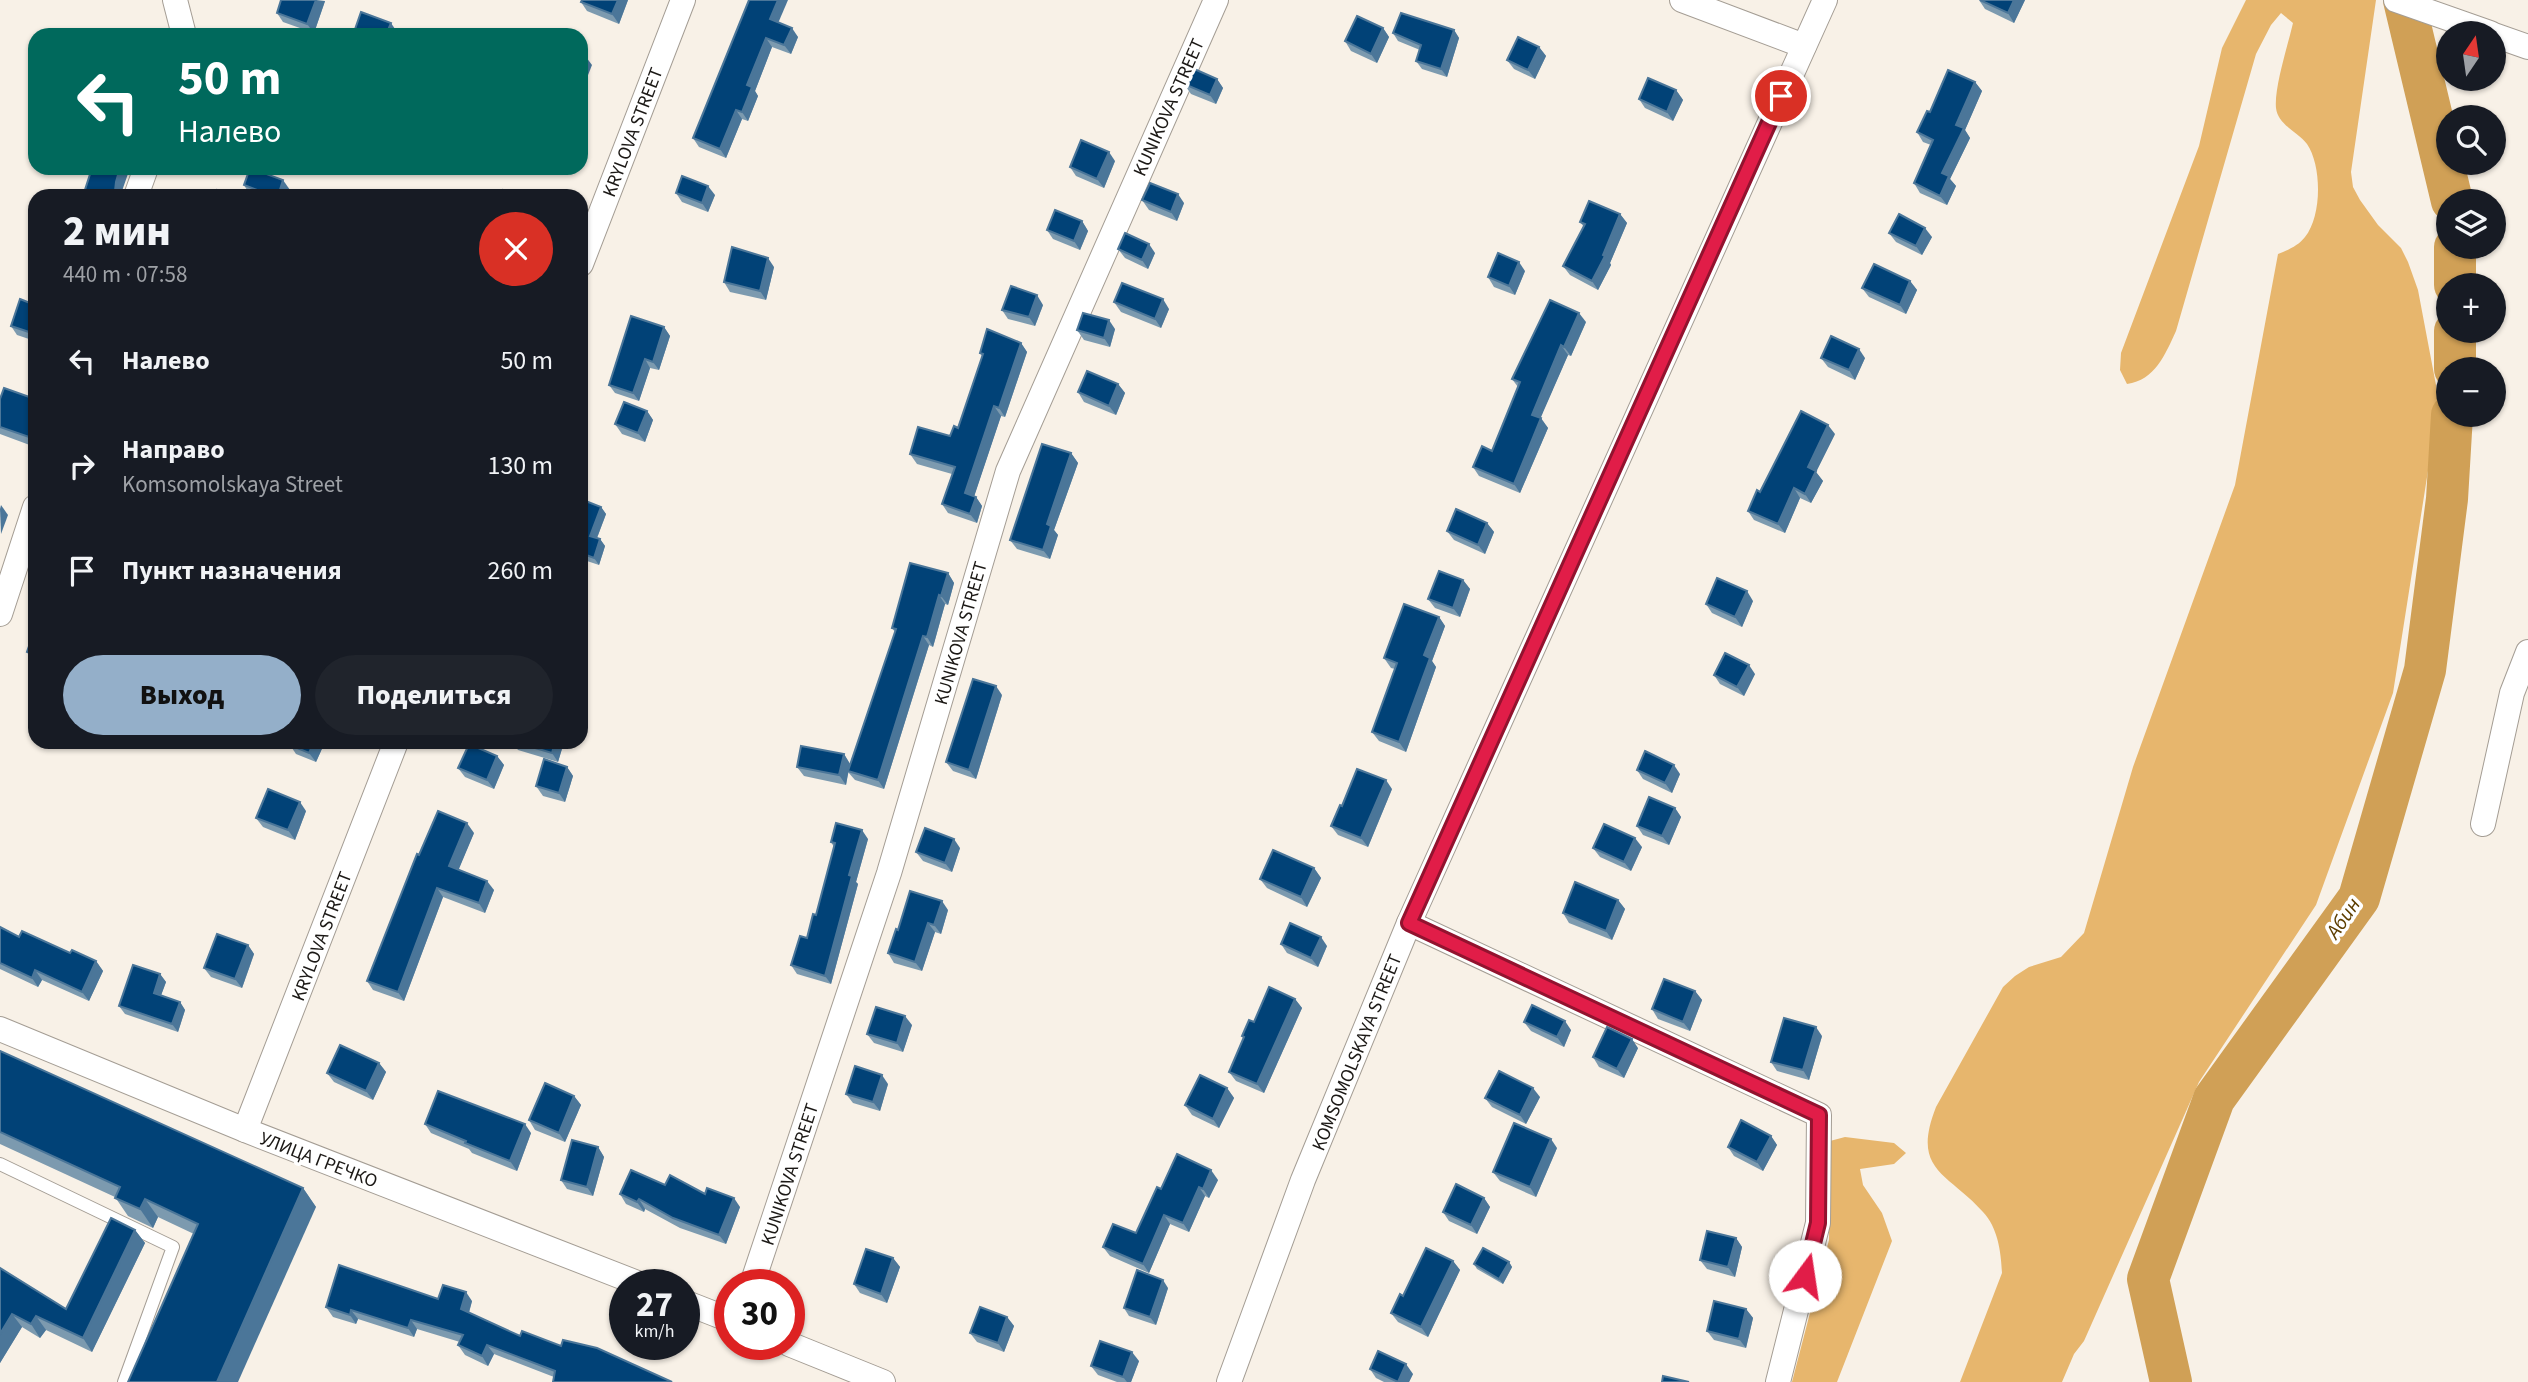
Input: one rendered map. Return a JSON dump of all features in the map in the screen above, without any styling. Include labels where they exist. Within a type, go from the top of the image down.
[{"type":"street","points":[[175,0],[182,28]]},
{"type":"street","name":"KRYLOVA STREET","points":[[588,246],[683,0]]},
{"type":"street","name":"KUNIKOVA STREET","points":[[757,1269],[889,873],[1008,471],[1216,0]]},
{"type":"street","points":[[1682,0],[1804,46]]},
{"type":"street","name":"KOMSOMOLSKAYA STREET","points":[[1228,1382],[1303,1180],[1409,923],[1825,0]]},
{"type":"street","points":[[2396,0],[2455,21]]},
{"type":"street","points":[[2506,39],[2528,47]]},
{"type":"street","points":[[0,614],[28,528]]},
{"type":"street","points":[[2483,824],[2512,693],[2528,652]]},
{"type":"street","name":"KRYLOVA STREET","points":[[245,1129],[393,749]]},
{"type":"street","points":[[1409,923],[1819,1115],[1818,1223],[1778,1382]]},
{"type":"street","name":"УЛИЦА ГРЕЧКО","points":[[0,1029],[245,1129],[609,1272]]},
{"type":"street","points":[[805,1350],[883,1382]]},
{"type":"lane","points":[[0,1164],[173,1247],[124,1382]]},
{"type":"shaded area","points":[[2246,0],[2376,0],[2351,172],[2353,187],[2378,225],[2401,248],[2408,262],[2418,290],[2436,385],[2436,420],[2393,693],[2316,905],[2199,1082],[2084,1341],[2074,1354],[2062,1382],[1960,1382],[2002,1273],[2001,1257],[1998,1241],[1988,1218],[1946,1178],[1930,1158],[1929,1128],[1936,1107],[2003,987],[2029,967],[2061,957],[2084,933],[2133,767],[2235,485],[2278,254],[2302,240],[2315,217],[2318,191],[2312,153],[2307,144],[2280,119],[2276,108],[2279,78],[2293,23],[2281,13],[2271,25],[2256,54],[2176,331],[2152,372],[2137,382],[2127,384],[2120,370],[2121,353],[2199,146],[2222,48]]},
{"type":"shaded area","points":[[1845,1137],[1894,1143],[1906,1153],[1894,1164],[1860,1169],[1863,1185],[1882,1213],[1892,1241],[1837,1382],[1792,1382],[1829,1240],[1830,1141]]},
{"type":"building","points":[[281,0],[316,0],[307,24],[277,13]]},
{"type":"building","points":[[618,0],[612,14],[581,2]]},
{"type":"building","points":[[749,0],[778,0],[770,19],[792,28],[784,45],[766,38],[747,85],[752,87],[742,112],[736,110],[720,149],[693,138]]},
{"type":"building","points":[[1980,0],[2014,0],[2008,13]]},
{"type":"building","points":[[361,12],[391,23],[389,28],[355,28]]},
{"type":"building","points":[[1401,13],[1454,30],[1441,69],[1416,61],[1421,45],[1393,33]]},
{"type":"building","points":[[1357,16],[1383,28],[1371,54],[1345,41]]},
{"type":"building","points":[[1518,37],[1539,47],[1528,70],[1507,60]]},
{"type":"building","points":[[1192,68],[1217,79],[1210,95],[1184,84]]},
{"type":"building","points":[[1948,70],[1975,82],[1956,125],[1964,128],[1942,173],[1949,176],[1940,196],[1914,183],[1933,140],[1917,132],[1927,111],[1930,112]]},
{"type":"building","points":[[1648,78],[1676,90],[1667,112],[1639,99]]},
{"type":"building","points":[[1081,140],[1109,152],[1097,179],[1070,167]]},
{"type":"building","points":[[90,175],[118,175],[115,189],[85,189]]},
{"type":"building","points":[[248,175],[269,175],[283,180],[280,189],[255,189],[244,185]]},
{"type":"building","points":[[682,176],[708,186],[702,203],[676,193]]},
{"type":"building","points":[[1150,183],[1178,194],[1171,212],[1142,200]]},
{"type":"building","points":[[1589,201],[1620,214],[1603,255],[1605,256],[1592,281],[1563,266],[1585,224],[1580,222]]},
{"type":"building","points":[[1055,210],[1082,221],[1074,241],[1047,230]]},
{"type":"building","points":[[1899,214],[1925,228],[1916,246],[1889,233]]},
{"type":"building","points":[[1125,233],[1149,244],[1142,260],[1118,249]]},
{"type":"building","points":[[732,247],[768,258],[760,291],[724,282]]},
{"type":"building","points":[[1498,253],[1519,262],[1509,286],[1488,277]]},
{"type":"building","points":[[1874,264],[1910,281],[1900,305],[1862,288]]},
{"type":"building","points":[[1122,283],[1163,299],[1155,319],[1114,302]]},
{"type":"building","points":[[1011,286],[1037,295],[1029,317],[1002,310]]},
{"type":"building","points":[[20,299],[28,302],[28,332],[11,326]]},
{"type":"building","points":[[1550,300],[1579,313],[1564,347],[1561,345],[1532,415],[1541,418],[1514,484],[1473,467],[1482,446],[1492,451],[1520,382],[1512,379]]},
{"type":"building","points":[[1083,313],[1109,320],[1104,338],[1077,330]]},
{"type":"building","points":[[631,316],[664,327],[653,362],[645,359],[633,393],[609,385]]},
{"type":"building","points":[[987,329],[1021,343],[999,408],[994,406],[965,493],[976,497],[970,514],[942,504],[955,467],[910,454],[918,427],[950,436],[954,426],[958,428],[983,354],[980,353]]},
{"type":"building","points":[[1831,336],[1859,349],[1849,370],[1821,358]]},
{"type":"building","points":[[1087,371],[1118,384],[1109,406],[1078,392]]},
{"type":"building","points":[[4,388],[28,397],[28,437],[0,427],[0,399]]},
{"type":"building","points":[[624,402],[647,411],[638,433],[615,424]]},
{"type":"building","points":[[1801,411],[1828,425],[1808,467],[1816,471],[1805,494],[1794,488],[1778,524],[1748,511]]},
{"type":"building","points":[[1042,444],[1071,453],[1047,524],[1051,526],[1043,550],[1010,540]]},
{"type":"building","points":[[588,502],[601,507],[590,536],[600,539],[594,558],[588,556]]},
{"type":"building","points":[[1456,509],[1487,523],[1478,545],[1447,531]]},
{"type":"building","points":[[910,563],[948,573],[927,637],[923,636],[878,780],[848,771],[896,629],[892,628]]},
{"type":"building","points":[[1439,571],[1463,580],[1453,608],[1428,599]]},
{"type":"building","points":[[1717,578],[1747,591],[1735,617],[1706,604]]},
{"type":"building","points":[[1404,604],[1439,617],[1424,655],[1430,658],[1399,742],[1372,732],[1397,663],[1384,658]]},
{"type":"building","points":[[1725,653],[1749,665],[1737,687],[1714,675]]},
{"type":"building","points":[[973,679],[996,686],[969,770],[946,762]]},
{"type":"building","points":[[801,746],[844,754],[839,775],[797,767]]},
{"type":"building","points":[[467,749],[481,749],[497,756],[487,780],[458,768]]},
{"type":"building","points":[[1645,751],[1674,765],[1665,783],[1637,770]]},
{"type":"building","points":[[544,759],[567,767],[559,793],[536,786]]},
{"type":"building","points":[[1357,769],[1386,780],[1361,838],[1331,826]]},
{"type":"building","points":[[268,789],[300,802],[288,830],[256,818]]},
{"type":"building","points":[[1649,797],[1675,808],[1662,836],[1637,826]]},
{"type":"building","points":[[438,811],[467,823],[449,866],[487,881],[479,903],[437,888],[398,992],[367,981],[417,854],[419,855]]},
{"type":"building","points":[[836,823],[862,830],[825,976],[791,965],[800,936],[807,938],[813,914],[816,915],[835,843],[831,842]]},
{"type":"building","points":[[1604,824],[1635,838],[1624,862],[1593,848]]},
{"type":"building","points":[[925,828],[954,839],[945,863],[916,852]]},
{"type":"building","points":[[1273,850],[1314,868],[1301,897],[1260,879]]},
{"type":"building","points":[[1575,882],[1618,900],[1606,931],[1563,913]]},
{"type":"building","points":[[910,891],[942,901],[934,925],[928,923],[915,962],[888,953]]},
{"type":"building","points":[[1290,923],[1321,937],[1311,958],[1281,944]]},
{"type":"building","points":[[0,927],[19,937],[22,931],[70,953],[72,950],[96,961],[82,992],[35,970],[32,978],[0,963]]},
{"type":"building","points":[[217,934],[248,945],[235,979],[204,968]]},
{"type":"building","points":[[133,965],[160,974],[154,993],[180,1002],[172,1024],[119,1006]]},
{"type":"building","points":[[1664,979],[1695,991],[1683,1022],[1652,1009]]},
{"type":"building","points":[[1269,987],[1295,999],[1257,1084],[1229,1072],[1249,1020],[1254,1022]]},
{"type":"building","points":[[1532,1005],[1565,1021],[1557,1037],[1524,1022]]},
{"type":"building","points":[[876,1007],[905,1016],[897,1043],[867,1034]]},
{"type":"building","points":[[1784,1018],[1816,1027],[1803,1070],[1771,1062]]},
{"type":"building","points":[[1607,1027],[1632,1039],[1617,1069],[1593,1057]]},
{"type":"building","points":[[340,1045],[379,1063],[366,1091],[327,1073]]},
{"type":"building","points":[[0,1051],[303,1188],[217,1382],[128,1382],[198,1224],[145,1199],[140,1209],[115,1198],[120,1187],[0,1132]]},
{"type":"building","points":[[855,1066],[882,1075],[873,1102],[846,1094]]},
{"type":"building","points":[[1499,1071],[1533,1088],[1520,1115],[1485,1098]]},
{"type":"building","points":[[1200,1075],[1227,1088],[1213,1119],[1185,1105]]},
{"type":"building","points":[[545,1083],[574,1096],[559,1133],[529,1120]]},
{"type":"building","points":[[438,1091],[525,1124],[510,1161],[425,1124]]},
{"type":"building","points":[[1741,1120],[1771,1136],[1757,1162],[1728,1147]]},
{"type":"building","points":[[1514,1123],[1551,1139],[1530,1187],[1493,1172]]},
{"type":"building","points":[[572,1140],[598,1147],[587,1187],[561,1180]]},
{"type":"building","points":[[1177,1154],[1211,1170],[1203,1189],[1199,1187],[1183,1223],[1164,1215],[1143,1264],[1103,1247],[1113,1224],[1136,1233],[1157,1187],[1161,1189]]},
{"type":"building","points":[[631,1170],[665,1185],[670,1175],[705,1194],[707,1188],[734,1198],[719,1235],[673,1218],[639,1199],[637,1202],[620,1194]]},
{"type":"building","points":[[1456,1184],[1484,1198],[1471,1225],[1443,1212]]},
{"type":"building","points":[[111,1218],[135,1230],[83,1338],[36,1316],[31,1324],[12,1314],[0,1334],[0,1268],[66,1309]]},
{"type":"building","points":[[1707,1231],[1736,1238],[1728,1267],[1700,1260]]},
{"type":"building","points":[[1426,1248],[1453,1261],[1421,1327],[1391,1313],[1400,1294],[1403,1296]]},
{"type":"building","points":[[1483,1248],[1509,1262],[1499,1279],[1474,1264]]},
{"type":"building","points":[[866,1249],[893,1258],[881,1294],[854,1284]]},
{"type":"building","points":[[339,1265],[438,1299],[443,1285],[466,1292],[461,1309],[520,1336],[522,1331],[561,1346],[563,1340],[597,1348],[609,1353],[609,1360],[623,1360],[672,1382],[553,1382],[555,1371],[487,1345],[482,1356],[458,1345],[463,1335],[411,1320],[408,1328],[351,1310],[350,1315],[326,1307]]},
{"type":"building","points":[[1137,1270],[1163,1280],[1150,1317],[1124,1308]]},
{"type":"building","points":[[1714,1301],[1746,1309],[1739,1339],[1707,1331]]},
{"type":"building","points":[[980,1307],[1007,1317],[998,1343],[970,1333]]},
{"type":"building","points":[[1100,1341],[1132,1352],[1123,1377],[1091,1366]]},
{"type":"building","points":[[1378,1351],[1406,1364],[1398,1382],[1370,1369]]},
{"type":"building","points":[[1663,1376],[1689,1382],[1662,1382]]},
{"type":"waterway","name":"Абин","points":[[2404,0],[2449,189]]},
{"type":"waterway","name":"Абин","points":[[2455,259],[2455,273]]},
{"type":"waterway","name":"Абин","points":[[2455,343],[2455,357]]},
{"type":"waterway","name":"Абин","points":[[2171,1382],[2148,1279],[2214,1099],[2359,898],[2425,670],[2447,499],[2451,427]]},
{"type":"route","points":[[1781,96],[1409,923],[1819,1115],[1818,1223],[1805,1276]]}]
